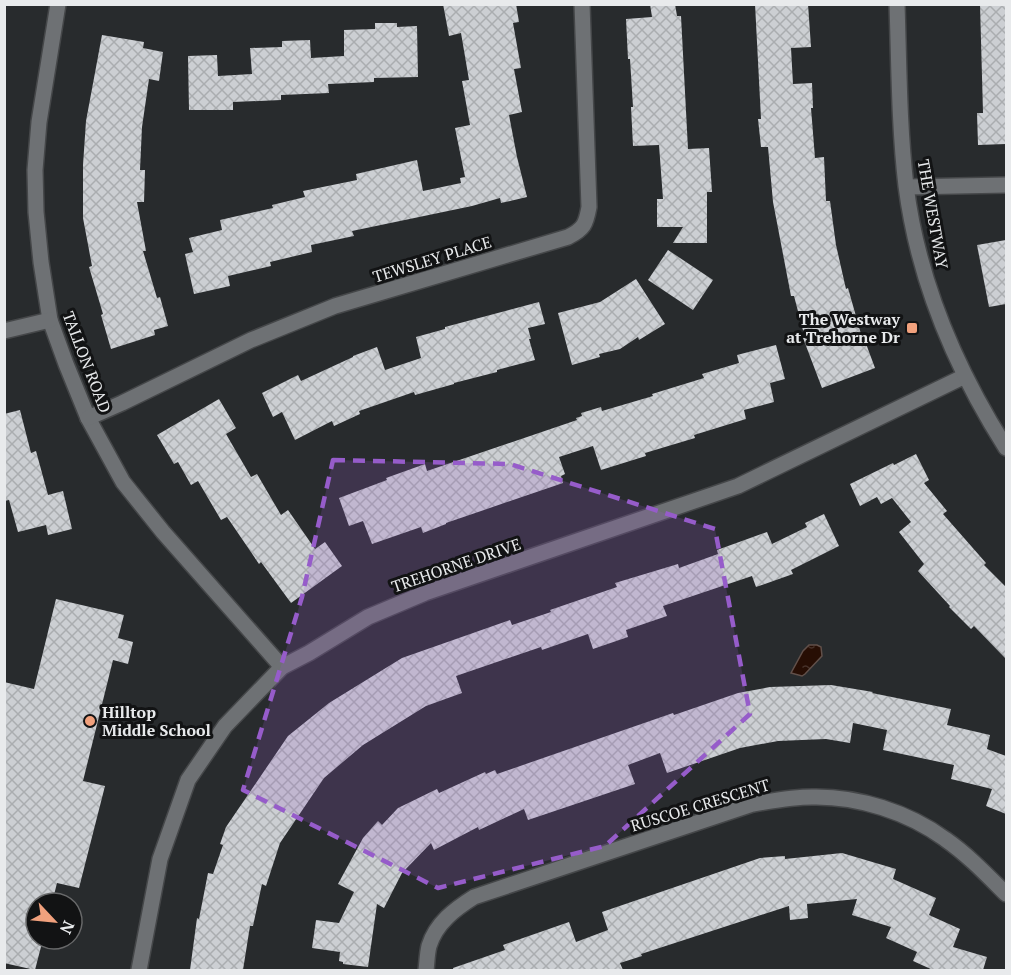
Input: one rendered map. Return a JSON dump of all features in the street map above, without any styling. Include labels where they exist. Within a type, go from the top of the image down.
[{"type":"street","name":"TALLON ROAD","points":[[58,4],[39,122],[35,170],[36,212],[50,320],[88,418],[123,482],[163,532],[282,667]]},
{"type":"street","name":"TEWSLEY PLACE","points":[[88,418],[251,340],[335,306],[579,232],[587,220],[588,207],[582,4]]},
{"type":"street","name":"THE WESTWAY","points":[[897,4],[906,187],[915,232],[926,276],[948,337],[965,376],[1006,448]]},
{"type":"street","points":[[906,187],[1006,185]]},
{"type":"street","points":[[4,331],[50,320]]},
{"type":"street","name":"TREHORNE DRIVE","points":[[139,970],[160,859],[188,780],[225,726],[282,667],[368,617],[394,605],[723,493],[965,376]]},
{"type":"street","name":"RUSCOE CRESCENT","points":[[426,970],[429,946],[440,925],[455,909],[474,897],[753,804],[784,798],[813,796],[843,799],[880,807],[911,819],[943,838],[968,857],[1006,894]]},
{"type":"highlighted area","points":[[333,460],[510,464],[715,529],[750,714],[605,846],[438,888],[243,790],[302,597]]},
{"type":"water","points":[[809,645],[821,647],[822,656],[802,676],[791,673],[803,651]]},
{"type":"building","points":[[443,4],[516,4],[519,22],[513,23],[521,68],[514,69],[522,112],[509,115],[527,197],[501,203],[500,198],[352,231],[354,236],[311,245],[312,252],[270,262],[271,266],[228,276],[230,286],[194,294],[185,254],[193,252],[189,238],[222,230],[220,220],[273,208],[272,205],[305,197],[303,191],[357,180],[356,174],[417,160],[423,191],[461,183],[460,178],[465,177],[455,128],[470,125],[462,81],[469,80],[461,33],[449,36]]},
{"type":"building","points":[[650,4],[675,4],[677,16],[681,16],[688,149],[709,148],[712,192],[707,192],[707,243],[673,243],[683,227],[657,227],[657,199],[663,199],[659,145],[633,146],[631,107],[633,107],[626,19],[652,17]]},
{"type":"building","points":[[755,4],[808,4],[811,47],[791,48],[793,84],[812,83],[813,108],[811,108],[815,158],[824,157],[826,201],[830,201],[836,245],[846,289],[848,288],[863,341],[865,341],[875,368],[822,388],[803,338],[805,338],[794,296],[791,296],[773,202],[768,147],[761,147],[758,119],[761,119]]},
{"type":"building","points":[[980,4],[1006,4],[1006,144],[978,145],[977,113],[983,113]]},
{"type":"building","points":[[375,23],[397,23],[397,27],[417,26],[418,77],[374,78],[374,82],[328,84],[329,93],[281,95],[281,100],[233,102],[233,110],[189,110],[188,56],[217,55],[218,76],[252,74],[250,48],[282,47],[282,41],[310,40],[311,58],[344,56],[344,30],[375,29]]},
{"type":"building","points":[[102,35],[144,42],[143,48],[163,52],[159,81],[149,79],[142,127],[140,170],[145,170],[144,202],[137,202],[146,251],[143,251],[168,326],[154,330],[155,335],[111,349],[89,267],[92,266],[83,218],[86,121]]},
{"type":"building","points":[[1006,240],[1006,304],[989,307],[977,245]]},
{"type":"building","points":[[668,250],[713,280],[693,310],[648,280]]},
{"type":"building","points":[[636,279],[665,324],[620,349],[599,354],[600,357],[572,365],[558,313],[600,302]]},
{"type":"building","points":[[539,302],[545,324],[528,328],[535,360],[415,395],[414,392],[359,411],[360,414],[334,426],[332,421],[295,440],[282,412],[273,417],[262,393],[298,375],[301,381],[377,347],[385,370],[421,358],[416,337]]},
{"type":"building","points":[[776,345],[785,379],[770,383],[774,402],[744,410],[746,419],[694,435],[695,438],[645,453],[646,456],[601,470],[593,446],[559,457],[565,474],[561,476],[563,483],[423,533],[421,527],[372,544],[363,521],[349,526],[339,498],[387,480],[386,478],[425,464],[427,471],[577,420],[576,418],[582,416],[581,413],[601,407],[602,411],[653,396],[652,394],[704,378],[702,374],[739,363],[737,355]]},
{"type":"building","points":[[219,399],[236,428],[226,434],[251,477],[257,474],[281,515],[288,510],[315,549],[325,542],[342,566],[291,603],[261,562],[259,564],[227,517],[221,520],[198,481],[191,485],[178,462],[174,464],[157,435]]},
{"type":"building","points":[[20,410],[31,453],[36,451],[48,495],[63,491],[72,529],[48,535],[46,525],[18,532],[9,500],[4,501],[4,414]]},
{"type":"building","points":[[916,454],[929,480],[924,483],[947,511],[943,514],[986,563],[984,565],[1006,587],[1006,659],[974,626],[971,629],[949,607],[918,571],[924,564],[899,532],[911,522],[892,498],[881,504],[877,497],[860,506],[850,484]]},
{"type":"building","points":[[824,514],[839,546],[791,570],[793,574],[756,587],[752,576],[663,606],[667,616],[626,630],[628,637],[593,649],[588,634],[542,650],[541,647],[456,676],[462,693],[426,706],[363,745],[324,778],[280,843],[266,886],[262,884],[253,926],[250,926],[243,970],[190,970],[197,918],[199,919],[208,873],[213,874],[223,845],[220,844],[226,827],[288,736],[329,703],[402,658],[510,620],[512,625],[551,612],[550,610],[617,587],[615,583],[678,564],[679,568],[718,554],[717,550],[767,532],[772,544],[807,527],[805,523]]},
{"type":"building","points":[[56,599],[124,615],[118,638],[133,642],[128,664],[113,660],[83,781],[105,786],[79,888],[57,883],[55,891],[24,891],[24,951],[40,951],[35,970],[4,963],[4,682],[34,689]]},
{"type":"building","points":[[831,685],[951,709],[947,725],[990,735],[987,749],[1006,756],[1006,814],[986,806],[992,789],[951,779],[954,765],[883,750],[887,730],[853,723],[850,743],[826,739],[778,741],[740,748],[667,773],[660,753],[628,765],[635,784],[528,820],[524,809],[479,830],[478,827],[434,850],[431,843],[402,873],[384,908],[377,904],[368,967],[343,964],[339,961],[340,952],[312,948],[316,920],[339,923],[354,892],[338,884],[363,838],[378,821],[382,825],[398,808],[437,789],[439,793],[485,772],[486,774],[495,770],[497,774],[738,693],[770,687]]},
{"type":"building","points":[[842,853],[896,869],[893,879],[936,898],[929,915],[960,929],[953,947],[987,957],[983,970],[933,970],[913,961],[917,952],[886,938],[891,927],[852,915],[857,899],[807,904],[808,918],[790,920],[789,906],[641,954],[642,956],[620,963],[623,970],[453,970],[453,968],[505,950],[503,945],[569,922],[576,942],[608,930],[602,912],[760,858],[785,856],[785,859]]},
{"type":"place","name":"The Westway at Trehorne Dr","points":[[912,328]]},
{"type":"place","name":"Hilltop Middle School","points":[[90,721]]}]
